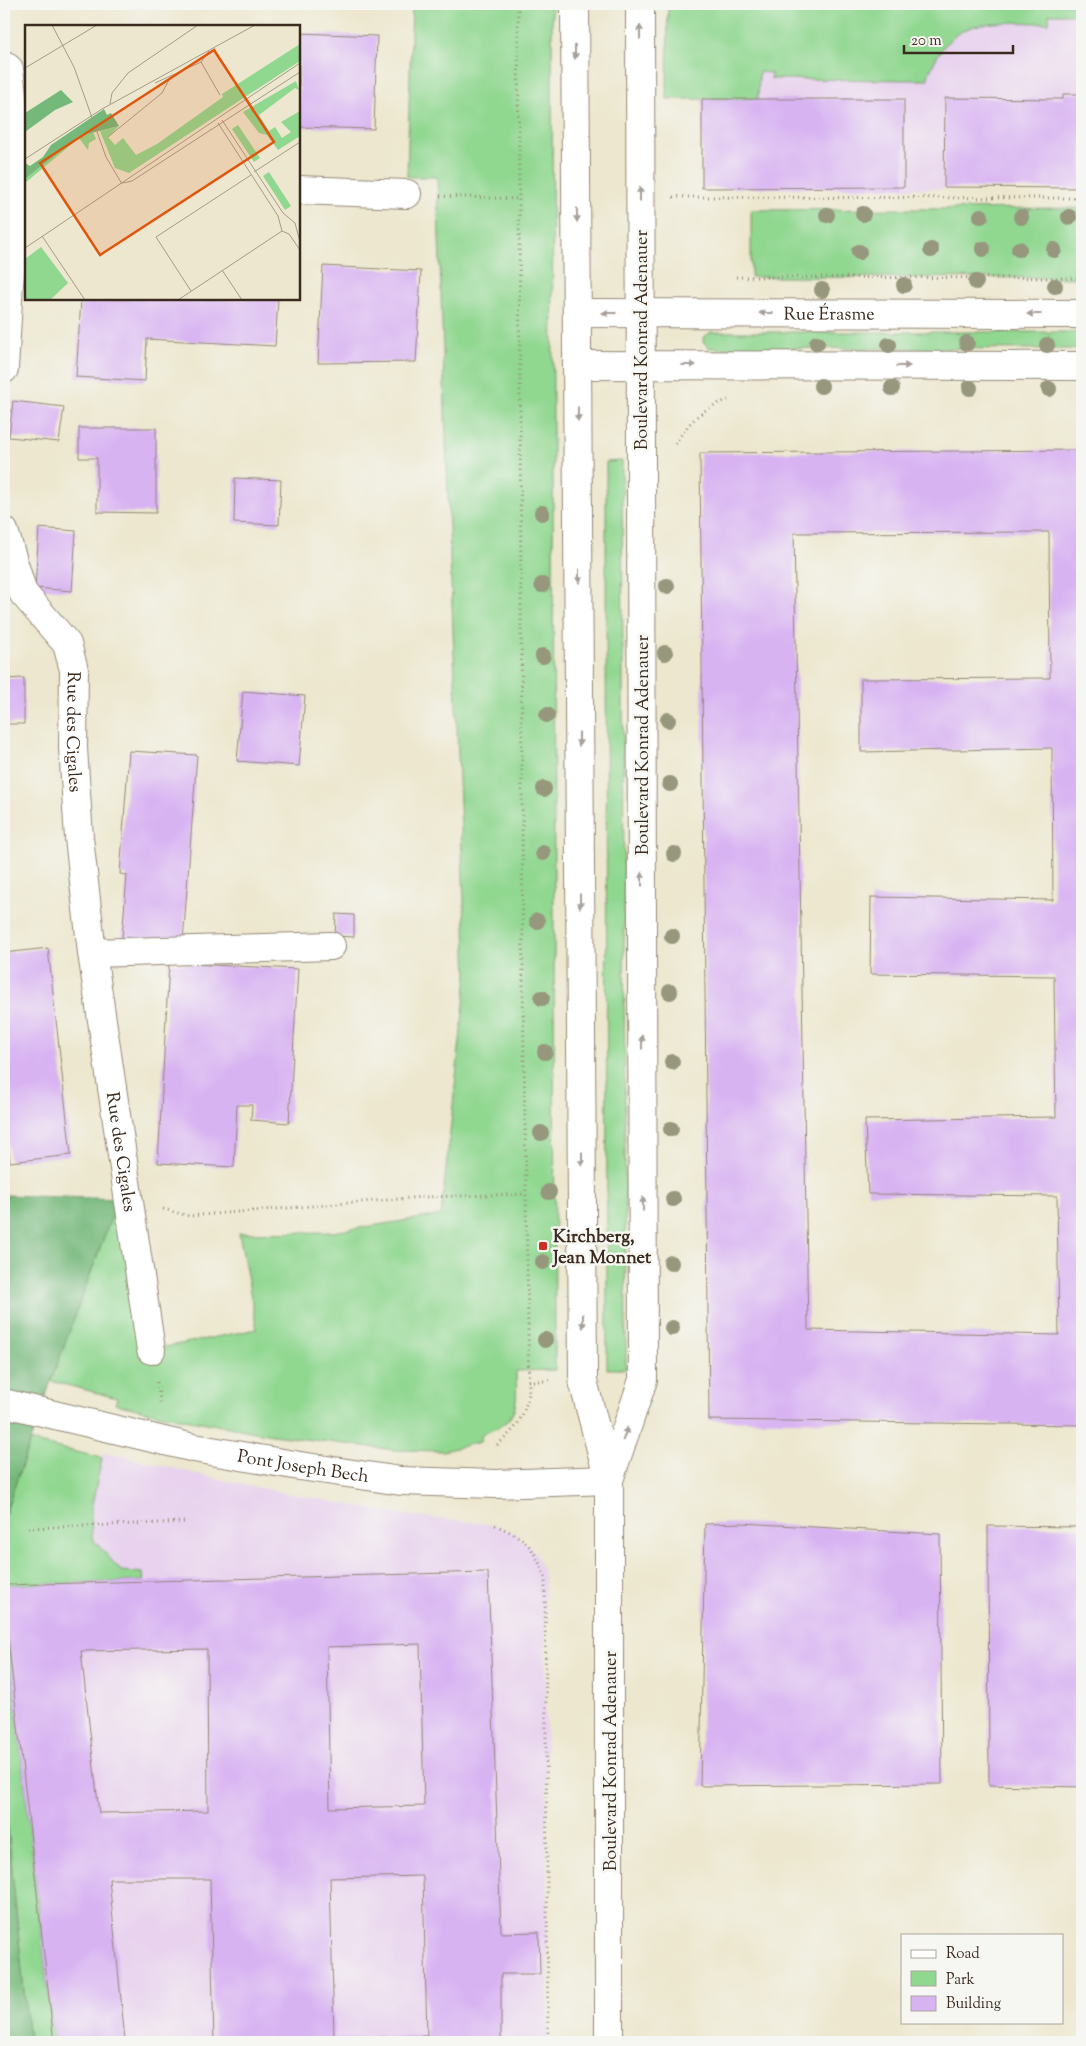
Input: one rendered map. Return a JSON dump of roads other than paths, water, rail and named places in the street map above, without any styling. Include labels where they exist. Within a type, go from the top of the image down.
[{"type":"main road","name":"Boulevard Konrad Adenauer","points":[[575,4],[583,1381],[609,1480],[609,2042]]},
{"type":"main road","name":"Boulevard Konrad Adenauer","points":[[609,1480],[643,1380],[640,4]]},
{"type":"main road","points":[[4,65],[9,69],[24,178],[9,283],[4,368]]},
{"type":"main road","points":[[300,190],[406,194]]},
{"type":"main road","name":"Rue Érasme","points":[[577,313],[1082,314]]},
{"type":"main road","points":[[577,365],[1082,366]]},
{"type":"main road","name":"Rue des Cigales","points":[[4,530],[23,594],[68,644],[74,670],[73,748],[78,829],[92,953],[151,1350]]},
{"type":"main road","points":[[92,953],[331,946]]},
{"type":"main road","name":"Pont Joseph Bech","points":[[4,1403],[204,1450],[401,1480],[496,1484],[609,1480]]},
{"type":"place","name":"Kirchberg, Jean Monnet","points":[[543,1246]]}]
